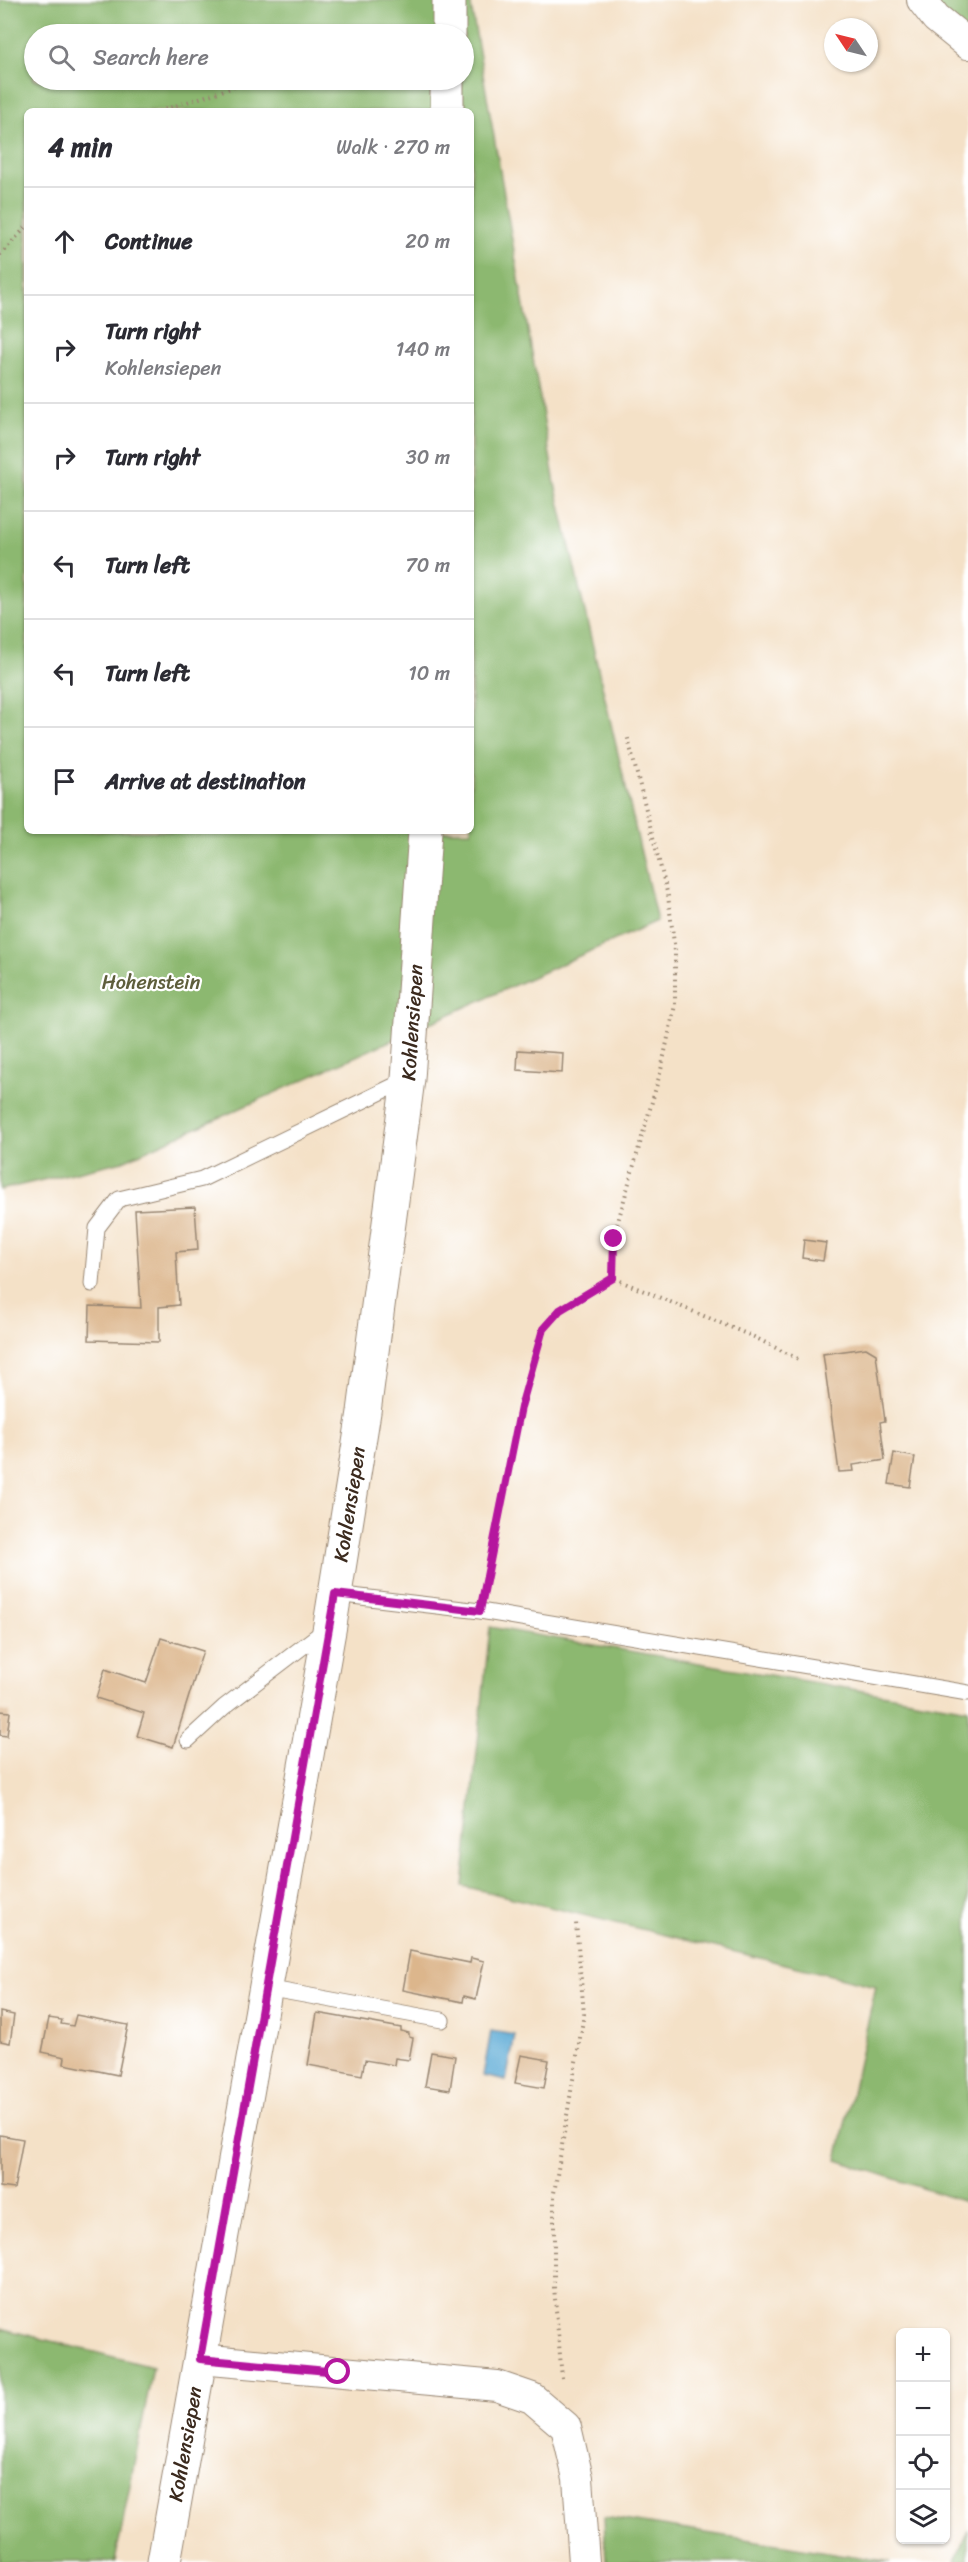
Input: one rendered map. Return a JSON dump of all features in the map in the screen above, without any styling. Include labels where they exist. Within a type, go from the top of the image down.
[{"type":"street","points":[[449,0],[449,24]]},
{"type":"street","points":[[922,0],[936,18],[968,44]]},
{"type":"street","points":[[447,90],[447,108]]},
{"type":"street","name":"Kohlensiepen","points":[[164,2562],[333,1610],[364,1412],[408,1079],[425,834]]},
{"type":"street","points":[[200,2359],[497,2386],[532,2398],[566,2427],[578,2478],[584,2562]]},
{"type":"lane","points":[[92,1284],[97,1228],[119,1198],[202,1179],[408,1079]]},
{"type":"lane","points":[[188,1740],[333,1610],[480,1611],[968,1693]]},
{"type":"lane","points":[[266,1988],[442,2020]]},
{"type":"path","points":[[168,108],[225,90]]},
{"type":"path","points":[[0,255],[24,229]]},
{"type":"path","points":[[613,1278],[614,1239],[661,1070],[675,1005],[675,951],[668,896],[627,735]]},
{"type":"path","points":[[613,1278],[754,1337],[800,1359]]},
{"type":"path","points":[[480,1611],[521,1407],[543,1329],[560,1310],[613,1278]]},
{"type":"path","points":[[566,2427],[554,2287],[554,2193],[584,2014],[576,1923]]},
{"type":"green space","name":"Hohenstein","points":[[0,0],[470,0],[555,484],[657,921],[123,1161],[0,1190]]},
{"type":"green space","points":[[922,0],[968,0],[968,44]]},
{"type":"green space","points":[[490,1627],[968,1709],[968,2203],[837,2160],[876,1986],[463,1886]]},
{"type":"green space","points":[[0,2328],[153,2367],[115,2562],[0,2562]]},
{"type":"green space","points":[[604,2517],[891,2562],[606,2562]]},
{"type":"green space","points":[[968,2530],[968,2562],[955,2562]]},
{"type":"water","points":[[491,2031],[515,2035],[506,2081],[483,2076]]},
{"type":"building","points":[[518,1050],[563,1053],[562,1073],[517,1070]]},
{"type":"building","points":[[195,1207],[198,1250],[176,1252],[179,1305],[159,1307],[159,1342],[89,1340],[90,1306],[141,1308],[135,1210]]},
{"type":"building","points":[[804,1240],[826,1243],[823,1261],[802,1258]]},
{"type":"building","points":[[866,1348],[876,1354],[885,1421],[880,1422],[885,1460],[853,1465],[854,1471],[839,1472],[823,1354]]},
{"type":"building","points":[[894,1453],[915,1457],[910,1487],[889,1484]]},
{"type":"building","points":[[161,1638],[203,1651],[173,1747],[137,1736],[144,1713],[96,1698],[105,1669],[146,1683]]},
{"type":"building","points":[[0,1711],[10,1712],[7,1736],[0,1735]]},
{"type":"building","points":[[410,1951],[470,1963],[471,1958],[484,1961],[476,1999],[464,1996],[463,2002],[403,1990]]},
{"type":"building","points":[[0,2012],[14,2015],[10,2043],[0,2041]]},
{"type":"building","points":[[317,2013],[401,2028],[401,2031],[409,2033],[409,2037],[413,2038],[409,2060],[395,2058],[394,2065],[365,2060],[362,2075],[308,2065]]},
{"type":"building","points":[[76,2015],[128,2025],[118,2075],[64,2064],[65,2057],[42,2052],[49,2018],[62,2020],[61,2024],[73,2026]]},
{"type":"building","points":[[431,2052],[455,2056],[450,2090],[425,2086]]},
{"type":"building","points":[[521,2055],[549,2060],[544,2088],[515,2083]]},
{"type":"building","points":[[0,2135],[23,2139],[14,2189],[0,2187]]},
{"type":"route","points":[[338,2372],[200,2359],[335,1594],[480,1611],[521,1407],[543,1329],[560,1310],[613,1278],[614,1239]]}]
